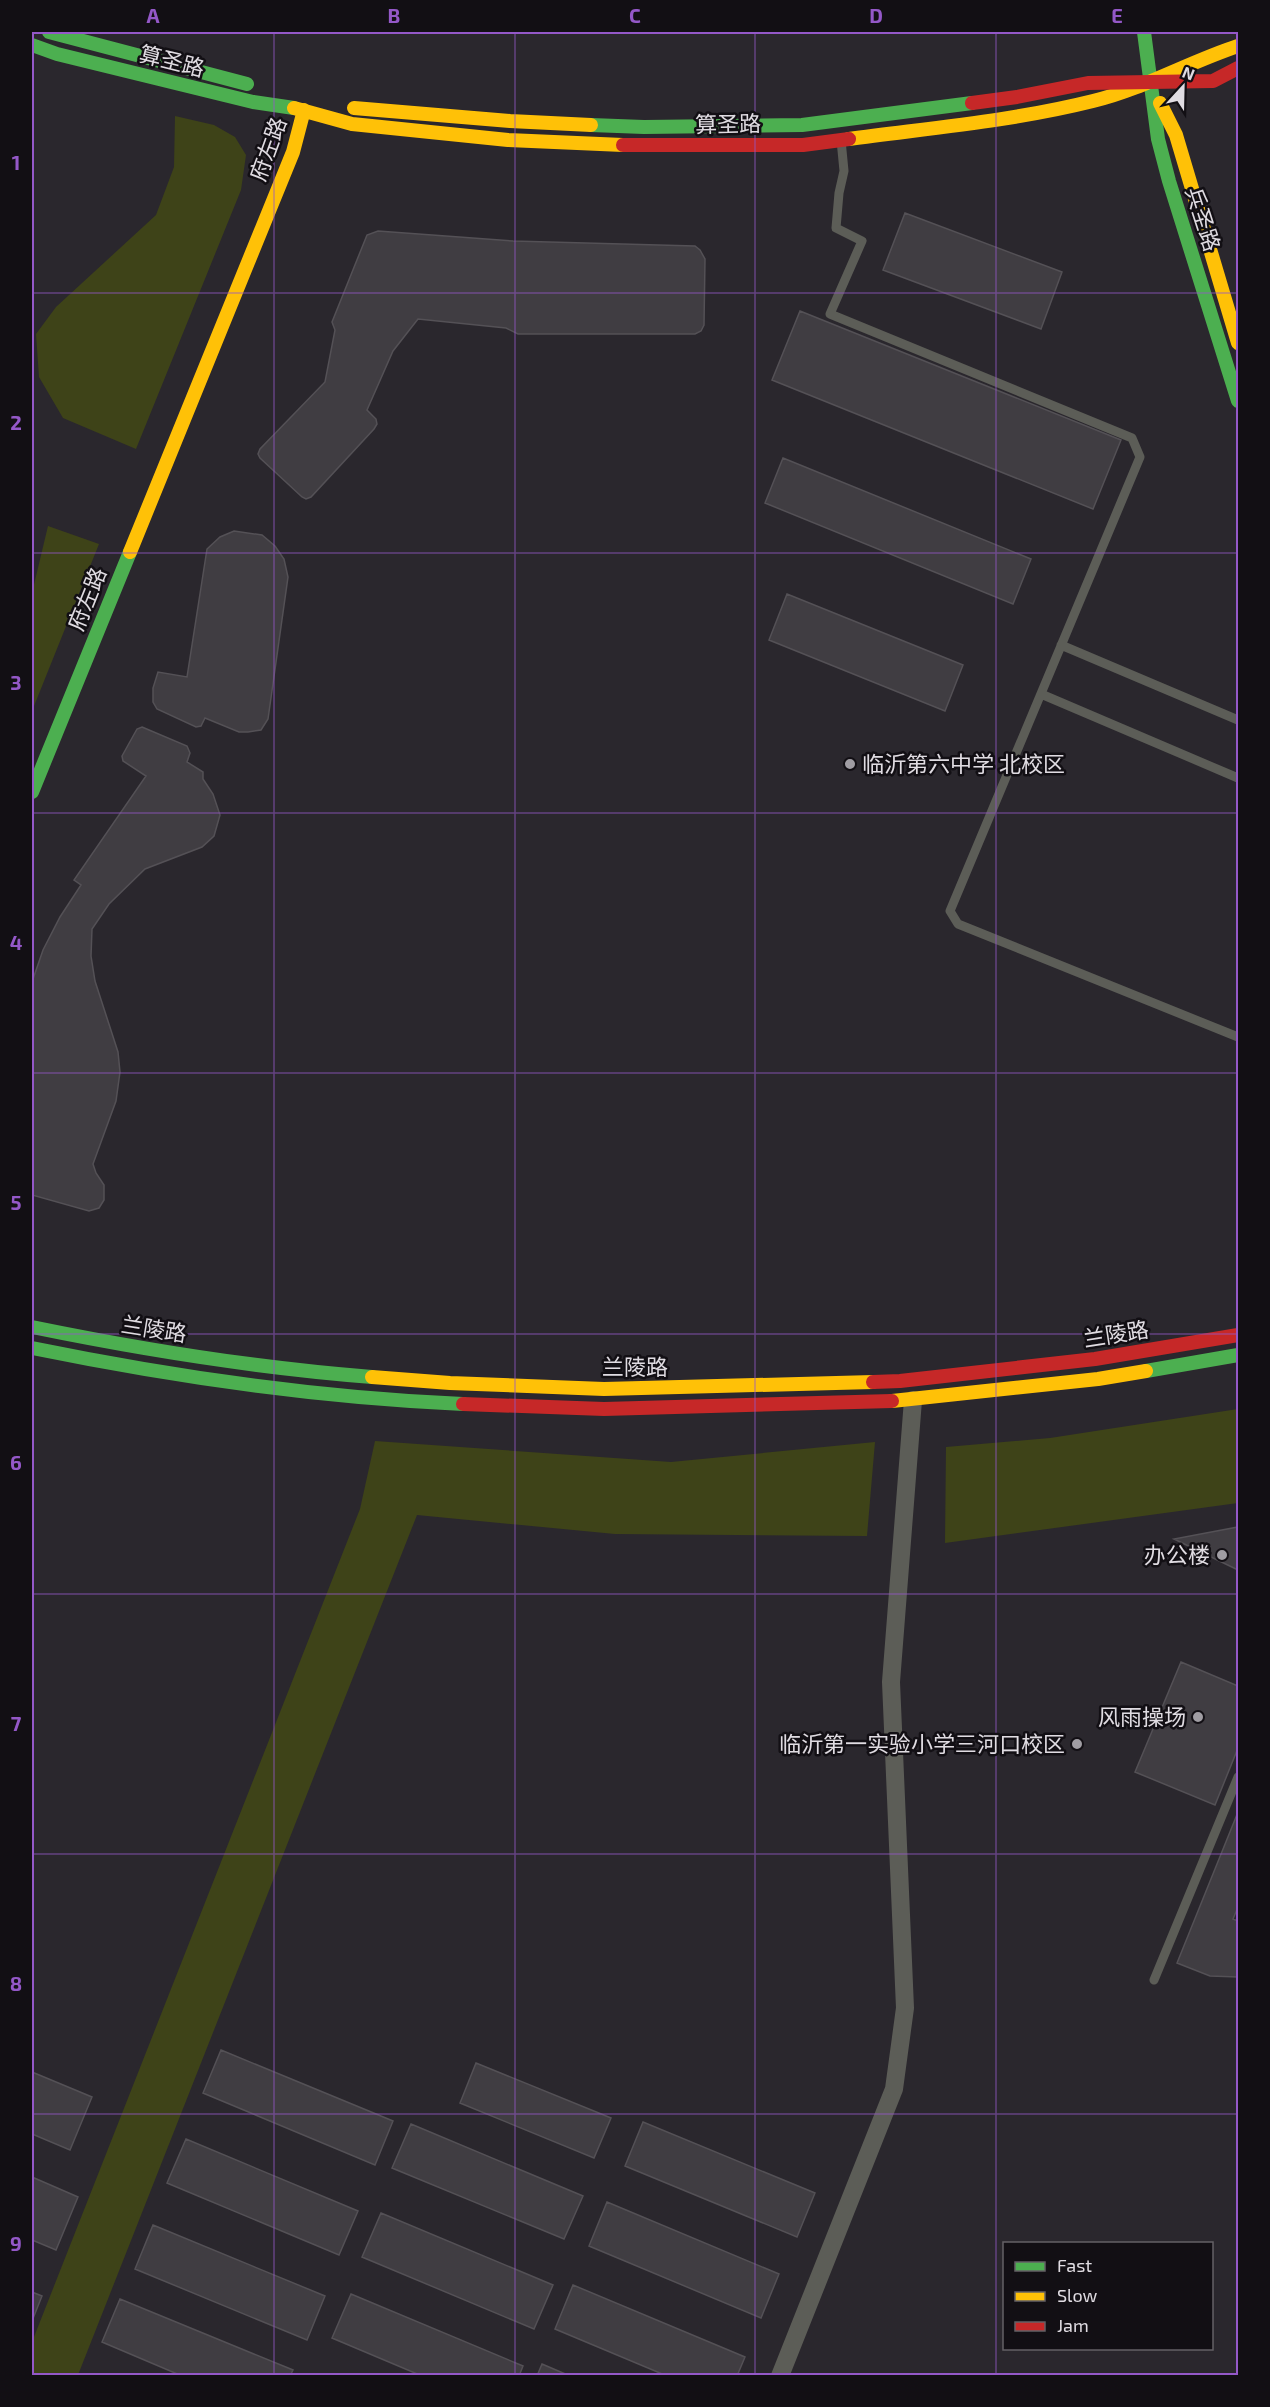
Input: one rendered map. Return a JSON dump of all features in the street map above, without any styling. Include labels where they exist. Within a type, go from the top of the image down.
[{"type":"main road","name":"兵圣路","points":[[1144,32],[1158,139],[1169,182],[1239,401]]},
{"type":"main road","name":"算圣路","points":[[58,33],[261,88],[304,110],[361,108],[510,121],[644,128],[802,125],[1017,97],[1088,83],[1213,81],[1239,68]]},
{"type":"main road","name":"兵圣路","points":[[1131,42],[1176,135],[1239,343]]},
{"type":"main road","name":"算圣路","points":[[32,45],[57,54],[253,102],[304,110],[352,124],[508,140],[644,146],[803,145],[1020,116],[1095,101],[1149,82],[1204,57],[1239,46]]},
{"type":"main road","name":"府左路","points":[[32,764],[281,149],[304,110]]},
{"type":"main road","name":"府左路","points":[[32,792],[293,152],[304,110]]},
{"type":"main road","name":"兰陵路","points":[[32,1327],[139,1349],[321,1373],[450,1383],[604,1389],[900,1381],[1095,1359],[1239,1335]]},
{"type":"main road","name":"兰陵路","points":[[32,1348],[135,1369],[319,1393],[448,1403],[614,1409],[913,1400],[1098,1379],[1239,1355]]},
{"type":"street","points":[[780,2376],[894,2089],[904,2008],[891,1683],[913,1400]]},
{"type":"lane","points":[[841,139],[844,171],[836,228],[862,241],[830,314],[1132,438],[1140,457],[950,910],[958,924],[1239,1037]]},
{"type":"lane","points":[[1061,645],[1239,720]]},
{"type":"lane","points":[[1041,694],[1239,778]]},
{"type":"lane","points":[[1154,1980],[1239,1777]]},
{"type":"green space","points":[[175,116],[214,125],[235,137],[246,155],[241,190],[136,449],[63,418],[39,377],[36,334],[56,307],[156,215],[174,167]]},
{"type":"green space","points":[[48,526],[99,544],[32,711],[32,593]]},
{"type":"green space","points":[[1238,1409],[1238,1503],[945,1543],[946,1447],[1050,1438]]},
{"type":"green space","points":[[375,1441],[671,1462],[875,1442],[867,1536],[615,1534],[417,1515],[78,2375],[32,2375],[32,2342],[360,1509]]},
{"type":"building","points":[[905,213],[1062,272],[1041,329],[883,270]]},
{"type":"building","points":[[378,231],[513,241],[695,246],[705,259],[704,325],[701,331],[695,334],[518,334],[506,328],[418,319],[393,351],[367,410],[376,419],[377,424],[374,429],[311,497],[306,499],[258,454],[260,449],[325,382],[335,330],[332,322],[367,235]]},
{"type":"building","points":[[800,311],[1121,440],[1093,509],[772,380]]},
{"type":"building","points":[[783,458],[1031,559],[1013,604],[765,503]]},
{"type":"building","points":[[234,531],[262,535],[275,546],[284,559],[288,577],[268,719],[261,730],[248,732],[239,732],[205,718],[201,726],[196,727],[157,709],[153,702],[153,688],[158,672],[187,677],[207,549],[220,537]]},
{"type":"building","points":[[787,594],[963,665],[945,711],[769,640]]},
{"type":"building","points":[[142,727],[187,746],[190,753],[187,762],[203,772],[203,779],[213,794],[220,815],[214,836],[202,847],[145,869],[109,904],[92,929],[91,956],[95,981],[118,1052],[120,1072],[116,1101],[93,1164],[104,1185],[104,1200],[99,1208],[89,1211],[32,1195],[32,982],[43,950],[60,917],[81,885],[74,880],[146,776],[123,761],[122,756],[137,729]]},
{"type":"building","name":"办公楼","points":[[1238,1527],[1238,1570],[1174,1539]]},
{"type":"building","name":"风雨操场","points":[[1181,1662],[1238,1686],[1238,1748],[1215,1805],[1135,1772]]},
{"type":"building","points":[[1238,1812],[1238,1907],[1233,1919],[1238,1921],[1238,1977],[1210,1976],[1177,1963]]},
{"type":"building","points":[[221,2050],[393,2121],[375,2165],[203,2093]]},
{"type":"building","points":[[476,2063],[611,2118],[594,2158],[460,2103]]},
{"type":"building","points":[[32,2072],[92,2097],[70,2150],[32,2134]]},
{"type":"building","points":[[643,2122],[815,2193],[797,2237],[625,2166]]},
{"type":"building","points":[[411,2124],[583,2196],[564,2239],[392,2168]]},
{"type":"building","points":[[186,2139],[358,2211],[339,2255],[167,2183]]},
{"type":"building","points":[[32,2177],[78,2197],[56,2250],[32,2240]]},
{"type":"building","points":[[607,2202],[779,2274],[761,2318],[589,2246]]},
{"type":"building","points":[[381,2213],[553,2285],[534,2329],[362,2257]]},
{"type":"building","points":[[153,2225],[325,2296],[307,2340],[135,2269]]},
{"type":"building","points":[[573,2285],[745,2357],[737,2376],[667,2376],[555,2329]]},
{"type":"building","points":[[32,2292],[42,2296],[32,2321]]},
{"type":"building","points":[[351,2294],[523,2366],[519,2376],[422,2376],[332,2338]]},
{"type":"building","points":[[120,2299],[293,2370],[290,2376],[182,2376],[102,2342]]},
{"type":"building","points":[[542,2364],[570,2376],[537,2376]]},
{"type":"traffic: fast","points":[[49,32],[247,84]]},
{"type":"traffic: fast","points":[[1144,32],[1158,139],[1238,401]]},
{"type":"traffic: fast","points":[[32,45],[57,54],[253,102],[294,108]]},
{"type":"traffic: fast","points":[[591,125],[644,127],[802,125],[972,103]]},
{"type":"traffic: fast","points":[[32,792],[130,552]]},
{"type":"traffic: fast","points":[[32,1327],[201,1357],[286,1369],[372,1377]]},
{"type":"traffic: fast","points":[[32,1348],[246,1385],[354,1397],[463,1404]]},
{"type":"traffic: fast","points":[[1146,1371],[1238,1355]]},
{"type":"traffic: slow","points":[[849,139],[1002,119],[1093,101],[1130,90],[1238,46]]},
{"type":"traffic: slow","points":[[1160,103],[1176,135],[1238,343]]},
{"type":"traffic: slow","points":[[294,108],[352,124],[508,140],[623,145]]},
{"type":"traffic: slow","points":[[354,108],[510,121],[591,125]]},
{"type":"traffic: slow","points":[[130,552],[293,152],[304,110]]},
{"type":"traffic: slow","points":[[892,1401],[1098,1379],[1146,1371]]},
{"type":"traffic: slow","points":[[372,1377],[450,1383],[604,1389],[873,1382]]},
{"type":"traffic: jam","points":[[972,103],[1088,83],[1213,81],[1238,68]]},
{"type":"traffic: jam","points":[[623,145],[803,145],[849,139]]},
{"type":"traffic: jam","points":[[873,1382],[1095,1359],[1238,1335]]},
{"type":"traffic: jam","points":[[463,1404],[604,1409],[892,1401]]},
{"type":"place","name":"临沂第六中学 北校区","points":[[850,764]]},
{"type":"place","name":"办公楼","points":[[1222,1555]]},
{"type":"place","name":"风雨操场","points":[[1198,1717]]},
{"type":"place","name":"临沂第一实验小学三河口校区","points":[[1077,1744]]}]
